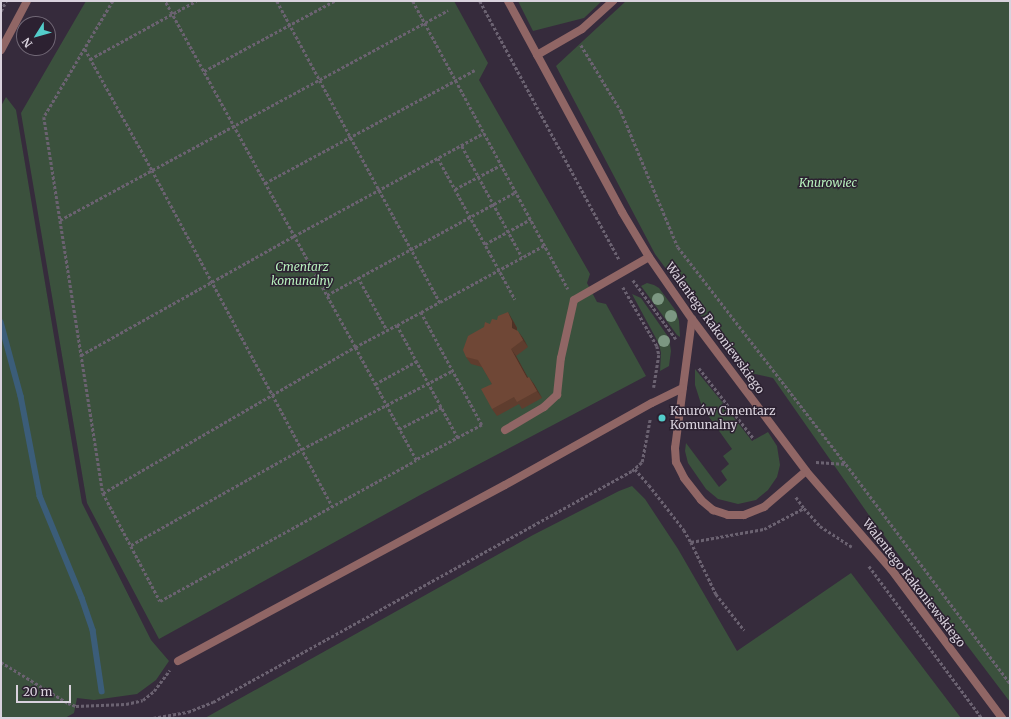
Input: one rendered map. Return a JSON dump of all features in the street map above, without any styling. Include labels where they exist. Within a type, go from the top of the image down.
[{"type":"street","points":[[1,50],[27,1]]},
{"type":"street","name":"Walentego Rakoniewskiego","points":[[508,1],[625,218],[649,257],[692,319],[806,471],[891,569],[1002,718]]},
{"type":"street","points":[[537,55],[582,29],[613,1]]},
{"type":"street","points":[[505,430],[544,407],[557,395],[561,358],[574,300],[649,257]]},
{"type":"street","points":[[692,319],[674,448],[676,462],[684,478],[696,494],[713,510],[735,516],[752,513],[770,502],[806,471]]},
{"type":"street","points":[[178,661],[498,489],[652,403],[683,388]]},
{"type":"path","points":[[1,11],[6,1]]},
{"type":"path","points":[[112,1],[44,117],[103,493],[160,601],[482,425],[421,312]]},
{"type":"path","points":[[165,1],[356,347],[416,460]]},
{"type":"path","points":[[90,59],[196,1]]},
{"type":"path","points":[[277,1],[440,302]]},
{"type":"path","points":[[204,71],[334,1]]},
{"type":"path","points":[[413,1],[574,300]]},
{"type":"path","points":[[480,1],[625,271],[754,439]]},
{"type":"path","points":[[60,220],[233,125],[448,10]]},
{"type":"path","points":[[574,34],[621,111],[678,247],[846,464],[1010,683]]},
{"type":"path","points":[[84,48],[152,170],[332,506]]},
{"type":"path","points":[[265,183],[475,70]]},
{"type":"path","points":[[81,355],[212,281],[484,133]]},
{"type":"path","points":[[462,146],[522,257]]},
{"type":"path","points":[[438,158],[515,299]]},
{"type":"path","points":[[455,189],[501,164]]},
{"type":"path","points":[[327,294],[516,192]]},
{"type":"path","points":[[485,244],[531,219]]},
{"type":"path","points":[[103,493],[356,347],[545,245]]},
{"type":"path","points":[[153,718],[188,712],[213,702],[635,469],[642,462],[659,355],[657,346],[617,276]]},
{"type":"path","points":[[358,277],[387,330]]},
{"type":"path","points":[[397,324],[458,438]]},
{"type":"path","points":[[375,384],[417,361]]},
{"type":"path","points":[[131,544],[302,449],[452,371]]},
{"type":"path","points":[[399,429],[442,407]]},
{"type":"path","points":[[798,460],[846,464]]},
{"type":"path","points":[[635,469],[649,485],[691,542],[716,594],[744,630]]},
{"type":"path","points":[[691,542],[764,529],[804,508],[820,526],[844,540],[854,548]]},
{"type":"path","points":[[865,561],[982,718]]},
{"type":"path","points":[[1,662],[68,703],[87,706],[126,704],[143,700],[154,691],[178,661]]},
{"type":"green space","name":"Cmentarz komunalny","points":[[86,1],[454,1],[488,63],[479,80],[590,274],[587,283],[597,302],[606,304],[646,376],[422,494],[159,639],[87,503],[21,113],[54,56],[56,56],[56,53]]},
{"type":"green space","points":[[518,1],[602,1],[584,18],[533,31]]},
{"type":"green space","name":"Knurowiec","points":[[626,1],[1010,1],[1010,702],[873,521],[773,378],[742,371],[655,254],[556,66]]},
{"type":"green space","points":[[6,97],[16,110],[82,503],[151,640],[169,661],[156,680],[137,694],[94,700],[77,698],[74,713],[65,718],[1,718],[1,106]]},
{"type":"green space","points":[[647,283],[659,288],[676,311],[679,321],[680,337],[641,286]]},
{"type":"green space","points":[[632,294],[641,298],[669,338],[671,351],[669,366],[660,371],[661,353],[659,344]]},
{"type":"green space","points":[[695,369],[723,403],[721,405],[726,411],[728,410],[752,441],[768,432],[777,446],[780,465],[777,477],[768,490],[756,500],[738,504],[718,499],[706,489],[688,463],[685,451],[686,443],[719,487],[727,480],[721,471],[729,464],[723,456],[732,449],[702,407],[695,385]]},
{"type":"green space","points":[[632,486],[645,499],[678,549],[737,651],[851,573],[961,718],[205,718],[533,535],[619,491]]},
{"type":"building","points":[[508,312],[512,321],[512,328],[518,331],[523,340],[511,349],[527,378],[529,377],[537,391],[517,402],[514,397],[492,409],[481,389],[492,384],[478,360],[466,357],[463,350],[468,336],[484,327],[485,322],[490,324],[492,319],[497,320],[498,316]]},
{"type":"waterway","points":[[1,322],[21,396],[40,496],[82,598],[93,630],[102,691]]},
{"type":"place","name":"Knurów Cmentarz Komunalny","points":[[662,418]]}]
